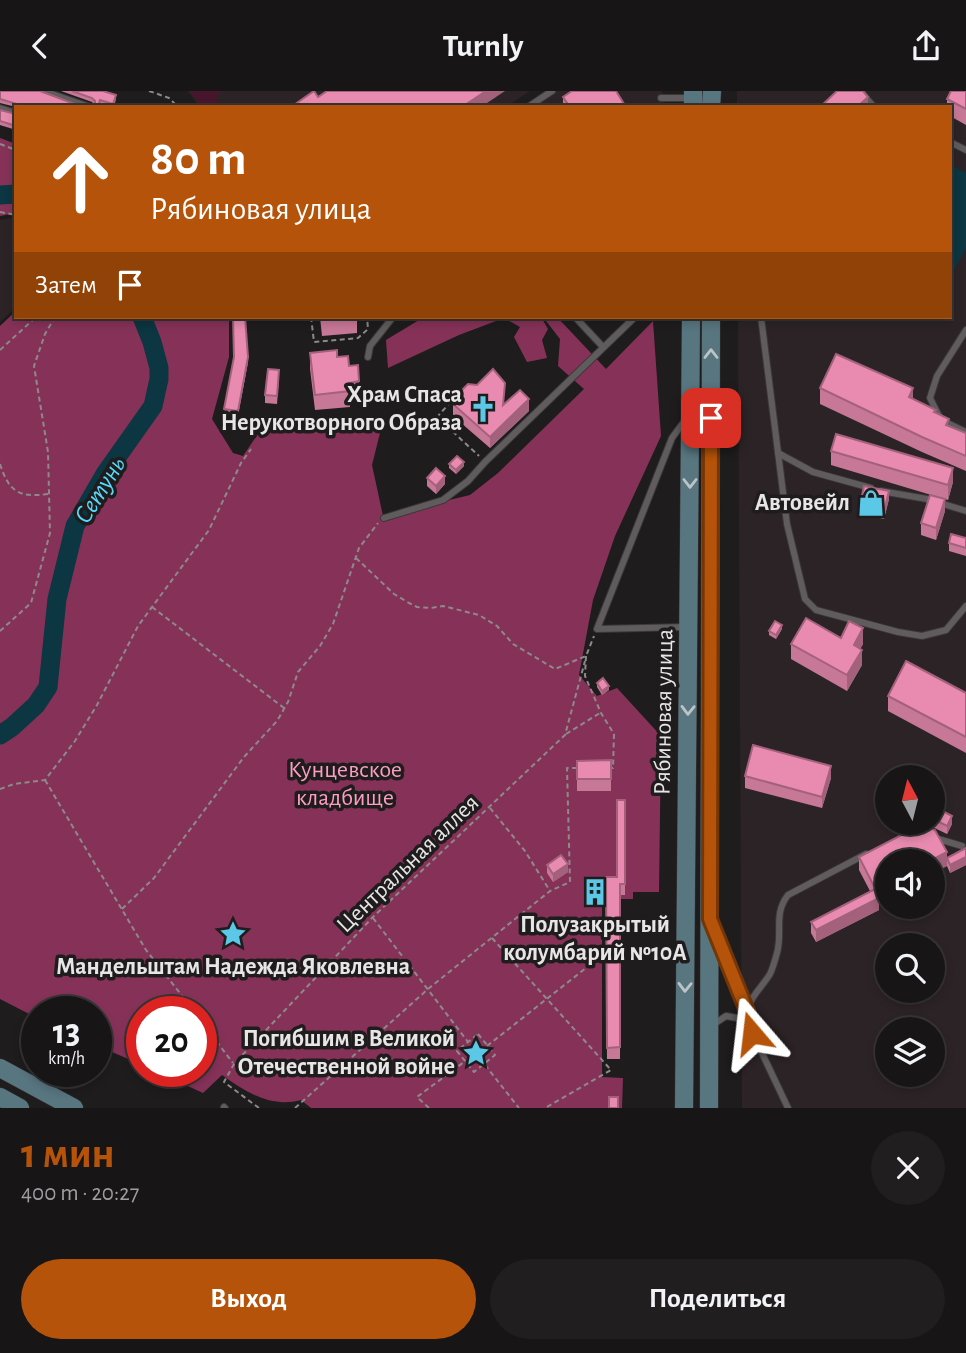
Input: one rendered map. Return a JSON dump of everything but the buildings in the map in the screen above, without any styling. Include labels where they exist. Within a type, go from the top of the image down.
[{"type":"main road","name":"Рябиновая улица","points":[[684,1108],[691,319]]},
{"type":"main road","name":"Рябиновая улица","points":[[709,1108],[711,319]]},
{"type":"main road","points":[[0,1068],[74,1108]]},
{"type":"main road","points":[[0,1097],[20,1108]]},
{"type":"lane","points":[[43,91],[84,105]]},
{"type":"lane","points":[[531,105],[552,91]]},
{"type":"lane","points":[[860,91],[872,105]]},
{"type":"lane","points":[[661,98],[693,98]]},
{"type":"lane","points":[[368,357],[370,346],[391,319]]},
{"type":"lane","points":[[577,319],[603,347]]},
{"type":"lane","points":[[384,518],[443,500],[457,490],[633,319]]},
{"type":"lane","points":[[761,319],[787,524],[805,599],[816,610],[922,636],[946,630],[966,607]]},
{"type":"lane","points":[[966,330],[937,376],[930,398],[941,420],[966,432]]},
{"type":"lane","points":[[689,627],[597,629],[672,438],[691,411]]},
{"type":"lane","points":[[778,453],[813,472],[966,511]]},
{"type":"lane","points":[[926,835],[962,846]]},
{"type":"lane","points":[[747,1011],[748,1004],[771,972],[778,950],[778,916],[781,904],[788,895],[879,847]]},
{"type":"lane","points":[[710,919],[747,1011],[752,1033],[788,1108]]},
{"type":"lane","points":[[710,1028],[726,1016],[737,1018],[752,1033]]},
{"type":"path","points":[[149,91],[169,98],[176,105]]},
{"type":"path","points":[[0,350],[34,319]]},
{"type":"path","points":[[0,631],[31,603],[50,533],[48,452],[34,366],[45,334],[54,319]]},
{"type":"path","points":[[312,319],[314,342],[358,338],[368,328],[366,319]]},
{"type":"path","points":[[457,394],[437,417],[476,453]]},
{"type":"path","points":[[0,789],[14,783],[45,780],[75,741],[97,705],[138,625],[209,530],[241,463],[251,449]]},
{"type":"path","points":[[0,464],[5,478],[15,492],[29,496],[50,494]]},
{"type":"path","points":[[122,909],[154,878],[244,757],[277,721],[285,708],[298,672],[320,646],[333,624],[359,548],[372,529],[384,518]]},
{"type":"path","points":[[356,557],[394,594],[409,603],[417,607],[454,608],[479,615],[497,626],[513,644],[555,669],[586,656]]},
{"type":"path","points":[[152,607],[285,708]]},
{"type":"path","points":[[565,735],[586,656],[597,629]]},
{"type":"path","points":[[586,656],[585,677],[614,734],[613,768],[601,768]]},
{"type":"path","name":"Центральная аллея","points":[[259,1108],[224,1082],[234,1063],[373,917],[565,735],[601,713]]},
{"type":"path","points":[[295,1108],[428,989],[550,891],[570,882],[568,768],[579,768]]},
{"type":"path","points":[[45,780],[146,950],[182,996]]},
{"type":"path","points":[[489,807],[525,851],[550,891]]},
{"type":"path","points":[[373,917],[468,1042]]},
{"type":"path","points":[[491,938],[611,1070],[545,1108]]},
{"type":"path","points":[[487,1046],[605,953],[614,953]]},
{"type":"path","points":[[478,1034],[495,1055],[474,1072],[457,1051],[468,1042],[478,1034]]},
{"type":"path","points":[[217,1041],[234,1063]]},
{"type":"path","points":[[429,1108],[417,1097],[465,1061]]},
{"type":"path","points":[[484,1064],[519,1108]]},
{"type":"shaded area","points":[[188,91],[530,91],[509,105],[198,105]]},
{"type":"shaded area","points":[[190,91],[222,91],[215,97],[221,105],[200,105]]},
{"type":"shaded area","points":[[556,91],[662,91],[666,105],[537,105]]},
{"type":"shaded area","points":[[737,91],[966,91],[966,1108],[742,1108],[738,319],[952,319],[952,105],[737,105]]},
{"type":"shaded area","points":[[14,217],[14,309],[0,322],[0,220]]},
{"type":"green space","points":[[0,138],[14,143],[14,213],[0,216]]},
{"type":"green space","name":"Кунцевское кладбище","points":[[14,313],[14,319],[229,319],[229,357],[212,419],[233,453],[243,456],[262,428],[261,420],[382,425],[372,465],[383,516],[470,495],[498,473],[584,389],[558,366],[560,339],[545,319],[559,319],[606,369],[653,321],[661,436],[615,536],[593,600],[579,675],[597,696],[617,688],[661,736],[659,892],[633,892],[633,899],[602,899],[602,1077],[623,1078],[622,1108],[311,1108],[301,1100],[280,1102],[260,1097],[222,1075],[217,1080],[217,996],[126,996],[126,1058],[112,1052],[112,996],[21,996],[21,1010],[0,999],[0,326]]},
{"type":"green space","points":[[421,319],[501,319],[459,335],[388,368],[386,340]]},
{"type":"green space","points":[[506,319],[542,319],[548,329],[542,340],[547,358],[527,362],[514,337],[520,327]]},
{"type":"green space","name":"Кунцевское кладбище","points":[[190,1087],[209,1087],[203,1093]]},
{"type":"water","points":[[952,165],[966,173],[966,248],[952,273]]},
{"type":"waterway","name":"Сетунь","points":[[0,195],[14,194]]},
{"type":"waterway","name":"Сетунь","points":[[0,735],[36,705],[48,687],[57,599],[75,526],[105,474],[153,406],[159,368],[143,319]]},
{"type":"place","name":"Храм Спаса Нерукотворного Образа","points":[[483,409]]},
{"type":"place","name":"Автовейл","points":[[871,503]]},
{"type":"place","name":"Полузакрытый колумбарий №10А","points":[[595,892]]},
{"type":"place","name":"Мандельштам Надежда Яковлевна","points":[[233,934]]},
{"type":"place","name":"Погибшим в Великой Отечественной войне","points":[[476,1053]]},
{"type":"route","points":[[711,418],[709,908],[710,919],[747,1011],[752,1033]]}]
